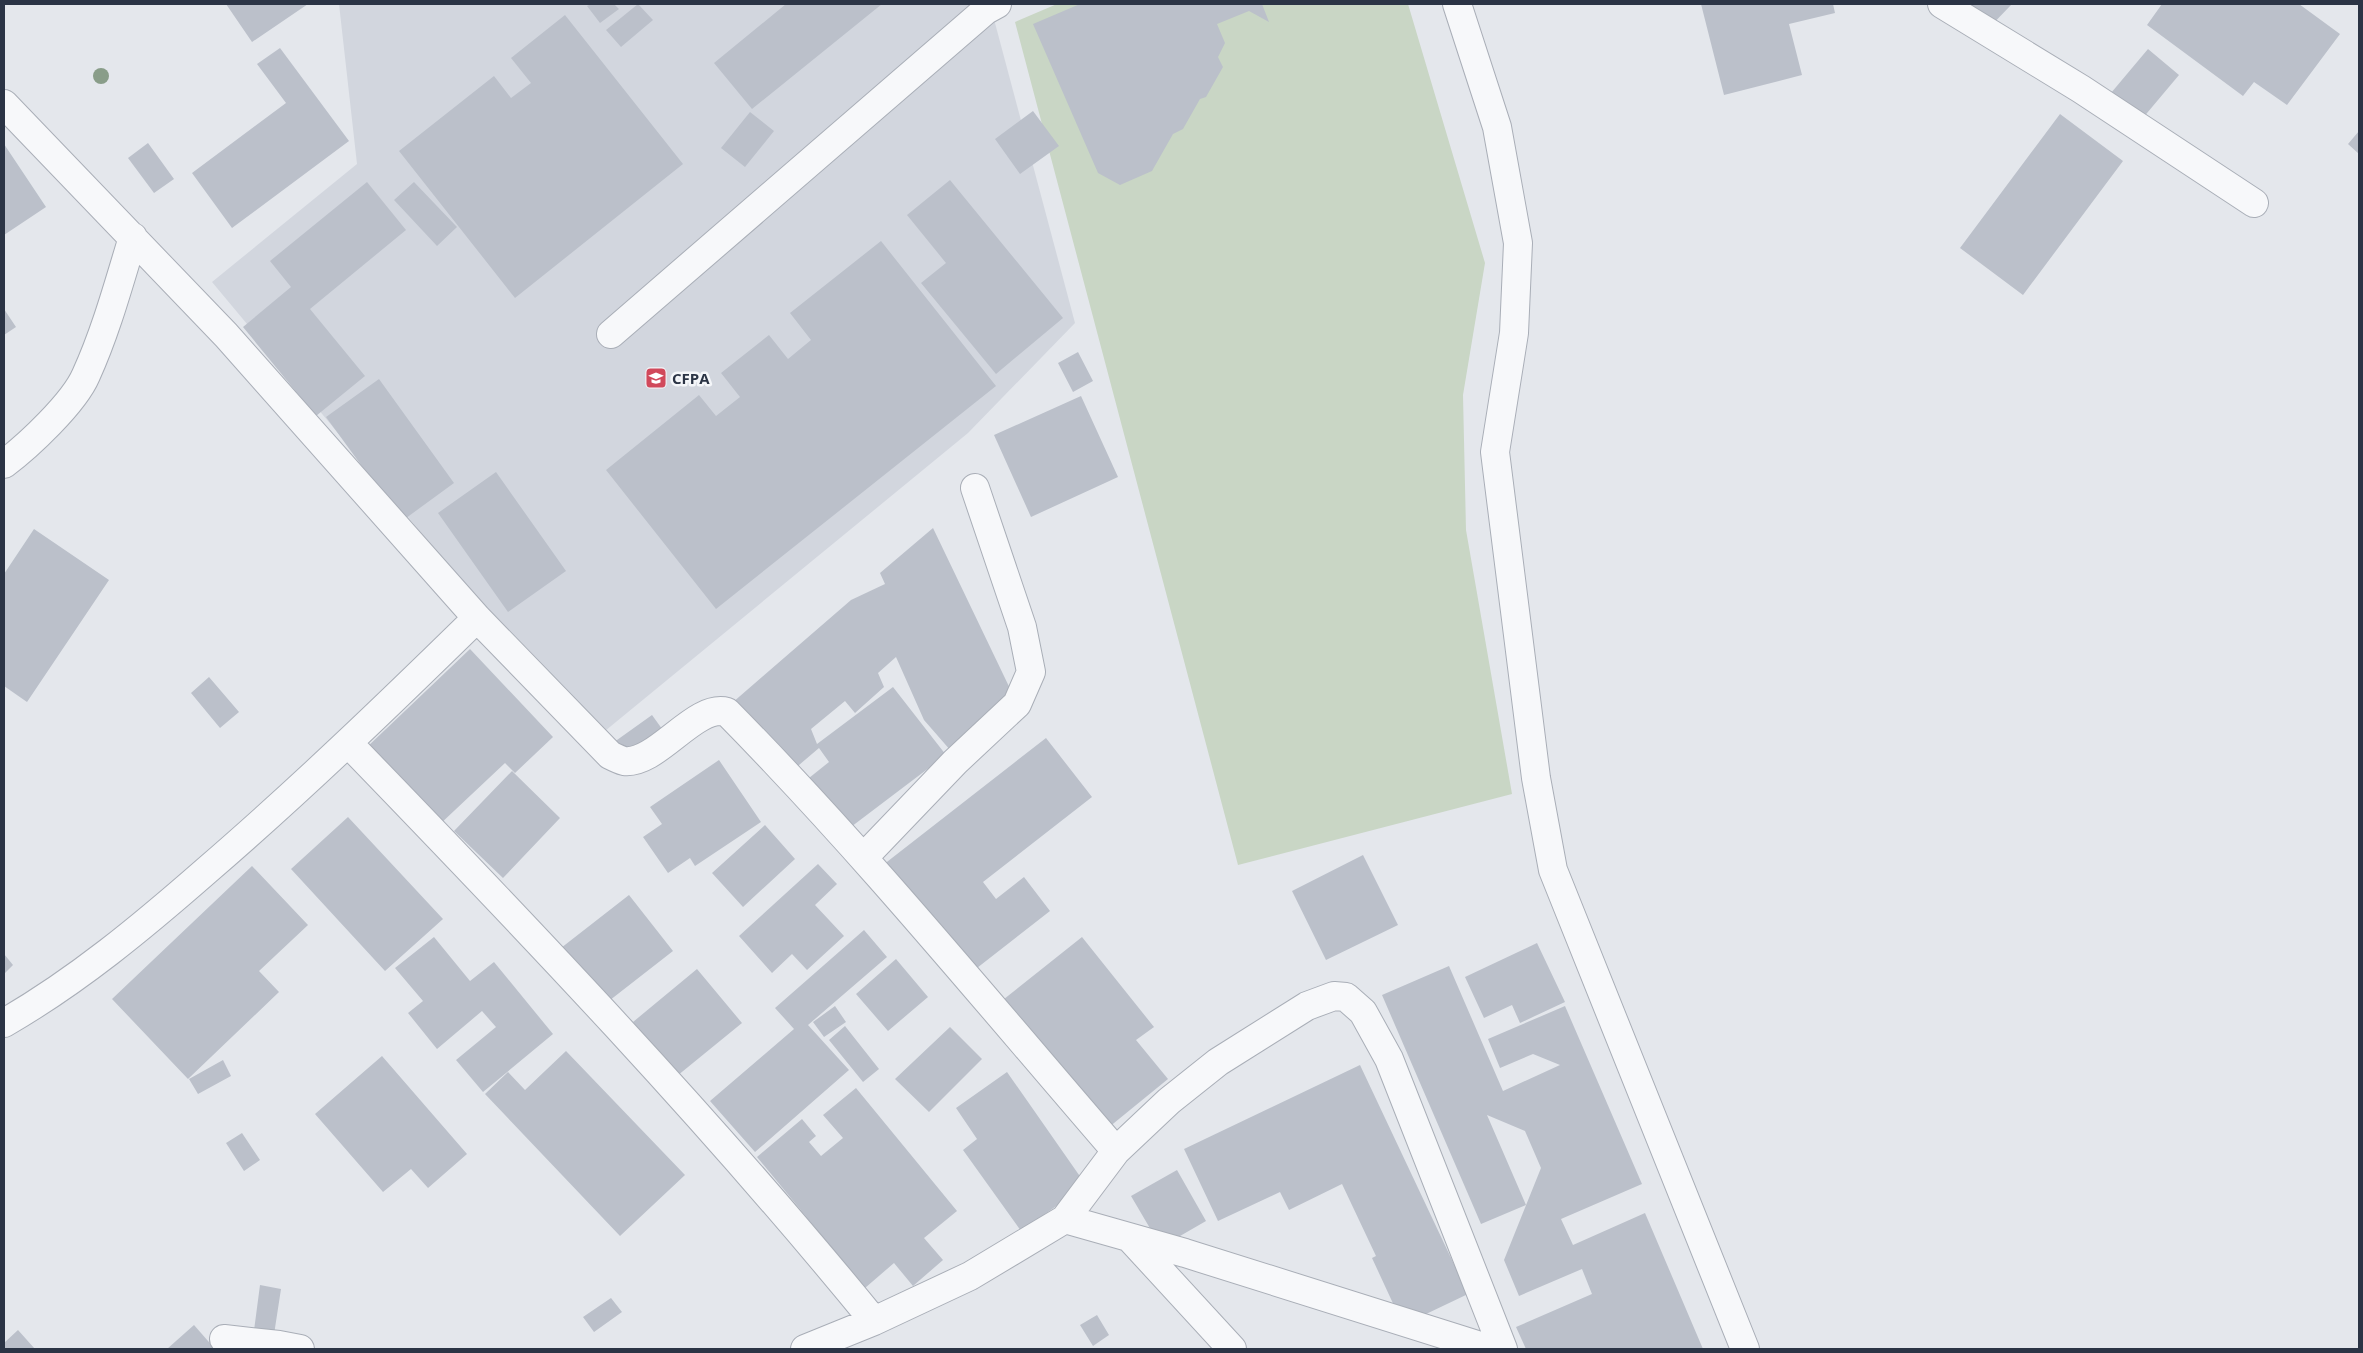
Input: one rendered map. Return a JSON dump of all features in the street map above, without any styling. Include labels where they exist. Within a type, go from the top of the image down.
[{"type":"street","points":[[611,334],[986,10],[997,4]]},
{"type":"street","points":[[1457,4],[1497,127],[1518,243],[1514,333],[1496,452],[1536,778],[1553,870],[1745,1349]]},
{"type":"street","points":[[1942,4],[2081,89],[2254,203]]},
{"type":"street","points":[[4,104],[226,336],[477,618],[610,755],[625,761],[641,758],[706,714],[720,710],[727,712],[808,796],[863,858],[1116,1151]]},
{"type":"street","points":[[4,464],[17,454],[73,397],[86,376],[133,237]]},
{"type":"street","points":[[863,858],[954,762],[1017,704],[1031,672],[1022,628],[975,488]]},
{"type":"street","points":[[4,1023],[73,980],[162,909],[349,744],[477,618]]},
{"type":"street","points":[[349,744],[517,917],[807,1239],[874,1321]]},
{"type":"street","points":[[805,1349],[874,1321],[970,1276],[1065,1219],[1116,1151],[1169,1101],[1218,1062],[1308,1006],[1334,996],[1346,997],[1363,1012],[1389,1059],[1503,1349]]},
{"type":"street","points":[[1065,1219],[1185,1253],[1490,1349]]},
{"type":"street","points":[[1130,1238],[1232,1349]]},
{"type":"street","points":[[224,1339],[279,1344],[300,1349]]},
{"type":"shaded area","name":"CFPA","points":[[339,4],[993,4],[995,23],[1075,323],[968,433],[594,740],[212,282],[357,164]]},
{"type":"green space","points":[[1057,4],[1408,4],[1485,263],[1463,395],[1466,530],[1512,794],[1238,865],[1015,22]]},
{"type":"building","points":[[226,4],[308,4],[252,42]]},
{"type":"building","points":[[591,4],[614,4],[619,9],[600,23],[587,6]]},
{"type":"building","points":[[638,4],[653,20],[621,47],[606,30]]},
{"type":"building","points":[[786,4],[882,4],[752,109],[714,63]]},
{"type":"building","points":[[1080,4],[1262,4],[1269,22],[1249,11],[1217,24],[1225,43],[1218,57],[1223,67],[1206,97],[1200,99],[1183,129],[1173,134],[1152,171],[1120,185],[1098,173],[1033,24]]},
{"type":"building","points":[[1701,4],[1833,4],[1835,13],[1789,24],[1802,75],[1724,95]]},
{"type":"building","points":[[1955,4],[2012,4],[1985,32]]},
{"type":"building","points":[[2162,4],[2299,4],[2340,34],[2287,105],[2254,82],[2243,96],[2147,25]]},
{"type":"building","points":[[565,15],[683,164],[515,298],[399,151],[494,76],[511,98],[531,83],[511,58]]},
{"type":"building","points":[[280,48],[349,141],[232,228],[192,173],[286,103],[257,64]]},
{"type":"building","points":[[2148,49],[2179,75],[2142,119],[2111,93]]},
{"type":"building","points":[[1033,111],[1059,146],[1020,174],[995,139]]},
{"type":"building","points":[[750,112],[774,131],[745,167],[721,148]]},
{"type":"building","points":[[2060,114],[2123,161],[2023,295],[1960,248]]},
{"type":"building","points":[[2359,131],[2359,154],[2348,144]]},
{"type":"building","points":[[148,143],[174,179],[154,193],[128,158]]},
{"type":"building","points":[[4,144],[46,207],[4,235]]},
{"type":"building","points":[[950,180],[1063,318],[996,374],[921,283],[946,263],[907,215]]},
{"type":"building","points":[[367,182],[406,230],[310,309],[365,376],[316,416],[243,327],[291,287],[270,261]]},
{"type":"building","points":[[414,182],[457,227],[437,246],[394,200]]},
{"type":"building","points":[[881,241],[996,386],[716,609],[606,470],[699,395],[716,416],[740,397],[721,373],[769,335],[788,359],[811,340],[790,313]]},
{"type":"building","points":[[4,309],[16,327],[4,335]]},
{"type":"building","points":[[1078,352],[1093,381],[1073,392],[1058,363]]},
{"type":"building","points":[[379,379],[454,483],[402,521],[326,417]]},
{"type":"building","points":[[1081,396],[1118,477],[1031,517],[994,435]]},
{"type":"building","points":[[496,472],[566,571],[508,612],[438,513]]},
{"type":"building","points":[[933,528],[1015,699],[951,751],[924,720],[896,657],[878,673],[884,687],[855,713],[845,701],[811,729],[817,744],[893,687],[946,755],[843,833],[804,782],[829,762],[819,748],[792,771],[732,703],[851,600],[885,584],[880,573]]},
{"type":"building","points":[[34,529],[109,580],[27,702],[4,686],[4,574]]},
{"type":"building","points":[[470,649],[553,737],[515,773],[505,763],[438,826],[365,749]]},
{"type":"building","points":[[209,677],[239,712],[220,728],[191,693]]},
{"type":"building","points":[[652,715],[665,733],[623,763],[610,745]]},
{"type":"building","points":[[1046,738],[1092,797],[983,882],[996,899],[1024,877],[1050,911],[968,975],[883,865]]},
{"type":"building","points":[[719,760],[761,822],[695,866],[690,858],[668,873],[643,837],[662,824],[650,807]]},
{"type":"building","points":[[512,771],[560,818],[503,878],[454,831]]},
{"type":"building","points":[[348,817],[443,919],[385,971],[291,869]]},
{"type":"building","points":[[765,825],[795,859],[743,907],[712,873]]},
{"type":"building","points":[[1363,855],[1398,925],[1326,960],[1292,891]]},
{"type":"building","points":[[818,864],[837,884],[815,905],[844,936],[807,970],[792,954],[772,973],[739,936]]},
{"type":"building","points":[[252,866],[308,925],[259,971],[279,992],[188,1079],[112,999]]},
{"type":"building","points":[[629,895],[673,951],[605,1004],[561,948]]},
{"type":"building","points":[[864,930],[887,957],[808,1025],[849,1070],[755,1152],[710,1101],[794,1029],[775,1008]]},
{"type":"building","points":[[434,937],[470,981],[494,962],[553,1034],[483,1092],[456,1060],[496,1027],[482,1011],[437,1049],[408,1013],[423,1001],[395,968]]},
{"type":"building","points":[[1082,937],[1154,1027],[1136,1040],[1168,1079],[1103,1132],[999,1003]]},
{"type":"building","points":[[1537,943],[1565,1002],[1520,1023],[1512,1005],[1484,1018],[1465,977]]},
{"type":"building","points":[[4,954],[13,965],[4,974]]},
{"type":"building","points":[[896,959],[928,997],[888,1031],[856,994]]},
{"type":"building","points":[[1449,966],[1503,1091],[1560,1065],[1533,1054],[1500,1068],[1488,1039],[1565,1006],[1642,1184],[1561,1219],[1573,1245],[1645,1213],[1703,1349],[1526,1349],[1516,1327],[1592,1294],[1582,1269],[1519,1296],[1504,1260],[1541,1168],[1525,1131],[1487,1115],[1526,1205],[1481,1224],[1382,995]]},
{"type":"building","points":[[697,969],[742,1023],[677,1076],[633,1022]]},
{"type":"building","points":[[835,1006],[846,1022],[824,1037],[813,1022]]},
{"type":"building","points":[[845,1026],[879,1069],[863,1082],[829,1040]]},
{"type":"building","points":[[950,1027],[982,1059],[929,1112],[895,1079]]},
{"type":"building","points":[[566,1051],[685,1175],[620,1236],[485,1094],[508,1072],[525,1090]]},
{"type":"building","points":[[382,1056],[467,1154],[428,1188],[411,1169],[383,1192],[315,1114]]},
{"type":"building","points":[[223,1060],[231,1076],[198,1094],[189,1079]]},
{"type":"building","points":[[1360,1065],[1468,1294],[1403,1325],[1372,1258],[1376,1256],[1342,1184],[1289,1210],[1280,1192],[1218,1221],[1184,1149]]},
{"type":"building","points":[[1007,1072],[1086,1185],[1021,1231],[963,1150],[977,1139],[956,1108]]},
{"type":"building","points":[[856,1088],[957,1211],[924,1238],[943,1260],[913,1286],[894,1263],[865,1288],[757,1157],[802,1119],[816,1136],[809,1142],[821,1156],[843,1138],[823,1115]]},
{"type":"building","points":[[242,1133],[260,1160],[244,1171],[226,1143]]},
{"type":"building","points":[[1177,1170],[1206,1221],[1161,1247],[1131,1196]]},
{"type":"building","points":[[260,1285],[281,1289],[273,1341],[253,1338]]},
{"type":"building","points":[[611,1298],[622,1312],[594,1332],[583,1317]]},
{"type":"building","points":[[1097,1315],[1109,1335],[1093,1346],[1080,1325]]},
{"type":"building","points":[[194,1325],[215,1349],[167,1349]]},
{"type":"building","points":[[18,1330],[35,1349],[4,1349],[4,1343]]},
{"type":"place","name":"CFPA","points":[[656,378]]}]
